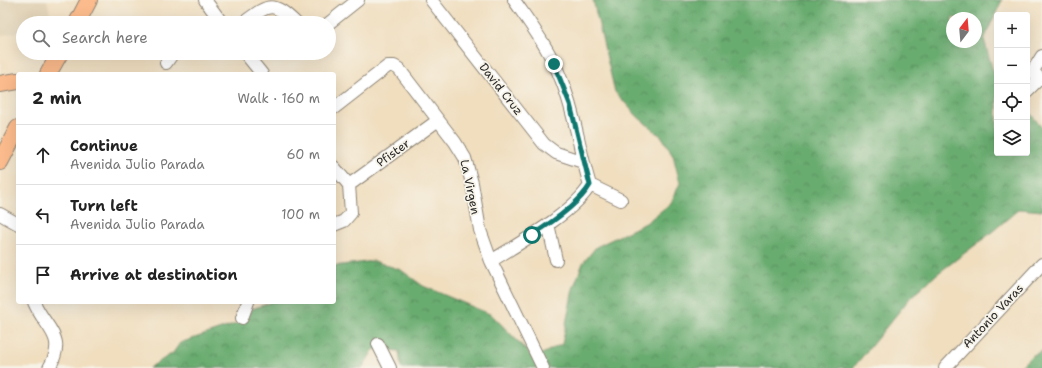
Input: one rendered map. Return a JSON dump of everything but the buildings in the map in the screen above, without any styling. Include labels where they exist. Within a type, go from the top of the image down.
[{"type":"main road","points":[[81,16],[89,0]]},
{"type":"main road","points":[[49,72],[56,60]]},
{"type":"main road","points":[[0,84],[16,81]]},
{"type":"main road","points":[[0,162],[16,132]]},
{"type":"street","points":[[205,0],[214,16]]},
{"type":"street","points":[[336,17],[358,0]]},
{"type":"street","name":"David Cruz","points":[[431,0],[544,144],[556,153],[583,162]]},
{"type":"street","points":[[491,261],[548,224],[585,194],[590,185],[583,162],[570,104],[561,78],[543,44],[514,0]]},
{"type":"street","points":[[252,16],[263,8],[274,6],[281,8],[289,16]]},
{"type":"street","points":[[1030,88],[1040,80],[1035,74],[1034,69],[1042,56]]},
{"type":"street","points":[[251,60],[260,72]]},
{"type":"street","name":"La Virgen","points":[[336,106],[388,66],[394,66],[399,69],[437,121],[455,142],[465,158],[472,183],[480,230],[491,261],[543,368]]},
{"type":"street","name":"Pfister","points":[[349,185],[437,121]]},
{"type":"street","points":[[336,169],[349,185],[351,213],[344,221],[336,224]]},
{"type":"street","points":[[590,185],[620,200]]},
{"type":"street","points":[[0,214],[16,223]]},
{"type":"street","points":[[548,224],[556,260]]},
{"type":"street","name":"Antonio Varas","points":[[945,368],[1042,264]]},
{"type":"street","points":[[35,304],[56,336],[57,349],[49,368]]},
{"type":"street","points":[[242,318],[247,304]]},
{"type":"street","points":[[378,344],[390,368]]},
{"type":"shaded area","points":[[0,0],[47,0],[50,16],[16,16],[16,33],[0,36]]},
{"type":"green space","points":[[593,0],[1002,0],[996,12],[994,12],[994,17],[984,39],[994,75],[994,156],[1030,156],[1030,113],[1042,128],[1042,211],[1019,209],[986,237],[937,274],[910,298],[853,368],[401,368],[399,351],[374,349],[362,368],[149,368],[173,353],[180,343],[236,324],[252,309],[266,304],[336,304],[336,266],[374,261],[401,270],[423,286],[492,315],[534,358],[562,344],[573,289],[583,263],[596,247],[646,223],[671,203],[680,183],[673,155],[662,137],[638,117],[615,92]]},
{"type":"green space","points":[[1042,351],[1042,368],[1019,368],[1031,356]]},
{"type":"route","points":[[532,235],[585,194],[590,185],[583,162],[570,104],[561,78],[554,64]]}]
